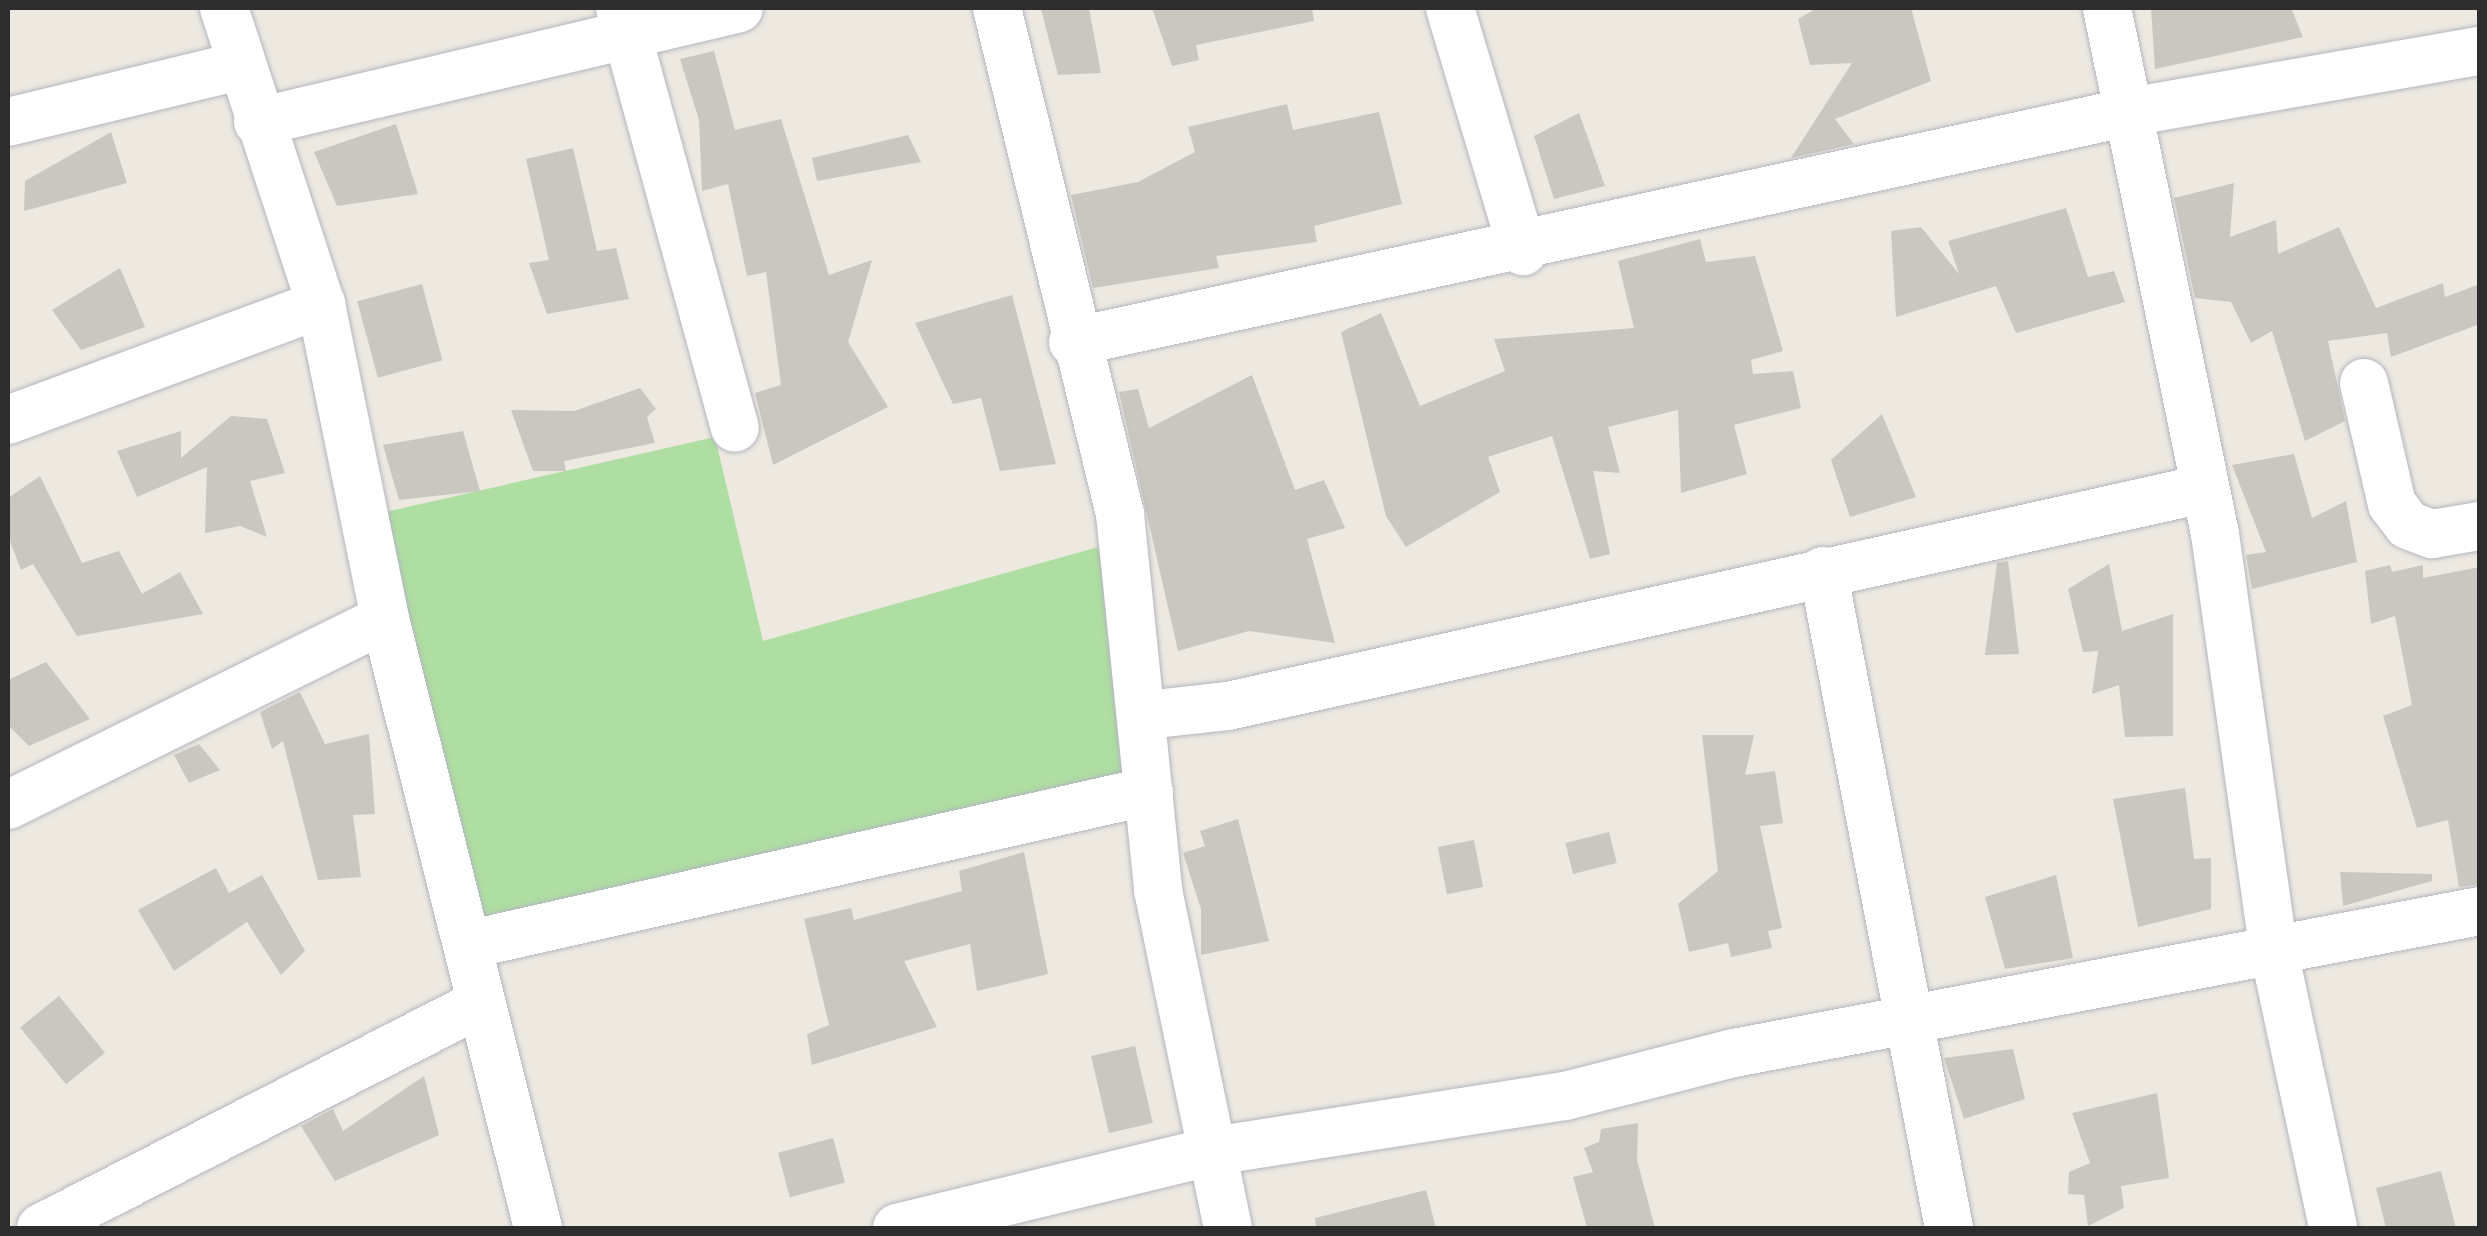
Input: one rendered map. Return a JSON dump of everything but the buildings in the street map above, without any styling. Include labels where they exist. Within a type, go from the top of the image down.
[{"type":"street","points":[[224,8],[239,66],[321,304],[386,618],[538,1228]]},
{"type":"street","points":[[258,122],[624,21],[740,8]]},
{"type":"street","points":[[997,8],[1073,342],[1120,514],[1146,715],[1158,890],[1228,1228]]},
{"type":"street","points":[[1450,8],[1523,251]]},
{"type":"street","points":[[2107,8],[2203,488],[2273,948],[2333,1228]]},
{"type":"street","points":[[624,21],[736,428]]},
{"type":"street","points":[[1073,342],[1523,251],[2129,112],[2480,51]]},
{"type":"street","points":[[8,122],[239,66]]},
{"type":"street","points":[[8,420],[321,304]]},
{"type":"street","points":[[2364,384],[2400,514],[2432,534],[2480,526]]},
{"type":"street","points":[[1146,715],[1228,706],[2203,488]]},
{"type":"street","points":[[1823,572],[1950,1228]]},
{"type":"street","points":[[8,804],[386,618]]},
{"type":"street","points":[[467,945],[1149,791]]},
{"type":"street","points":[[897,1228],[1213,1151],[1565,1096],[1912,1020],[2480,911]]},
{"type":"street","points":[[41,1228],[480,1004]]},
{"type":"green space","points":[[715,437],[763,641],[1109,544],[1137,782],[478,932],[381,513]]}]
